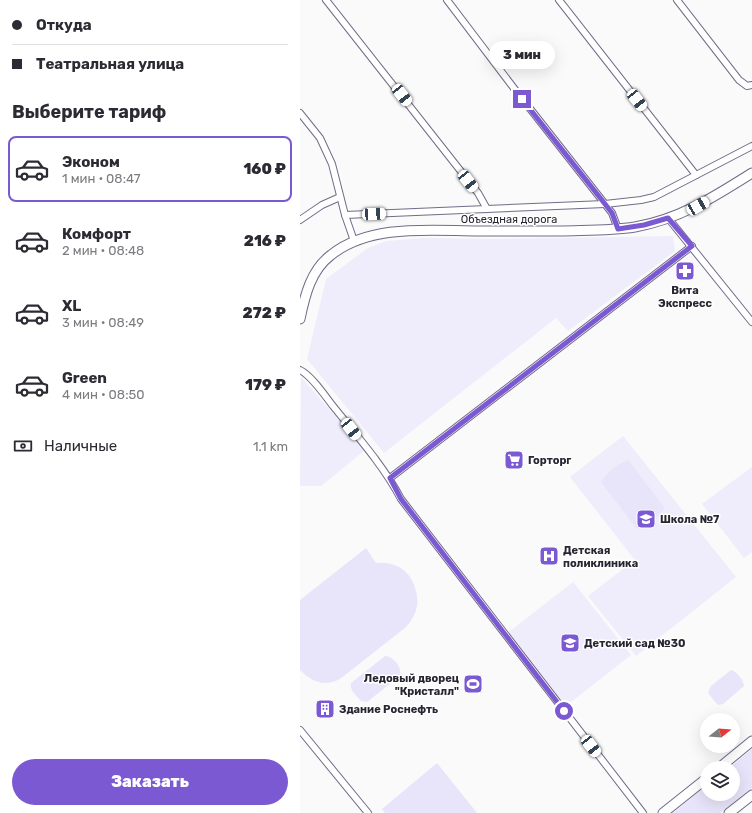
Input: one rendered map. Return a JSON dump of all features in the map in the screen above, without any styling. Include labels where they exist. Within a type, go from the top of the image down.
[{"type":"main road","name":"Объездная дорога","points":[[300,318],[307,290],[317,270],[330,255],[354,241],[384,233],[423,230],[486,231],[618,229],[642,225],[668,218],[698,206],[752,173]]},
{"type":"main road","points":[[728,761],[752,742]]},
{"type":"main road","points":[[663,813],[700,784]]},
{"type":"main road","points":[[729,813],[752,795]]},
{"type":"street","points":[[326,0],[473,187],[487,209]]},
{"type":"street","points":[[447,0],[612,213],[618,229]]},
{"type":"street","points":[[559,0],[696,175]]},
{"type":"street","points":[[677,0],[739,80],[749,85],[752,92]]},
{"type":"street","points":[[300,113],[320,138],[332,164],[345,215],[354,241]]},
{"type":"street","points":[[345,215],[605,204],[641,200],[654,197],[752,146]]},
{"type":"street","points":[[300,220],[322,205],[340,197]]},
{"type":"street","points":[[668,218],[752,322]]},
{"type":"street","points":[[390,478],[692,246]]},
{"type":"street","points":[[300,370],[309,377],[323,393],[390,478],[401,499],[409,510],[643,813]]},
{"type":"street","points":[[300,730],[368,813]]},
{"type":"shaded area","points":[[673,236],[675,251],[568,331],[556,318],[384,453],[307,359],[326,279],[368,248],[386,241],[424,238],[488,239]]},
{"type":"shaded area","points":[[301,377],[365,450],[321,486],[300,486]]},
{"type":"shaded area","name":"Школа №7","points":[[623,436],[736,577],[636,656],[588,596],[635,560],[570,477]]},
{"type":"shaded area","points":[[628,460],[665,508],[652,521],[637,529],[601,482],[613,469]]},
{"type":"shaded area","points":[[752,467],[752,552],[744,558],[702,504]]},
{"type":"shaded area","points":[[366,548],[376,563],[392,564],[404,570],[409,575],[413,581],[417,596],[416,611],[406,627],[340,679],[329,683],[318,682],[309,678],[300,670],[300,600]]},
{"type":"shaded area","name":"Детский сад №30","points":[[573,582],[631,655],[566,706],[509,632]]},
{"type":"shaded area","points":[[385,656],[391,658],[397,663],[401,673],[400,676],[367,702],[361,701],[352,690],[351,683]]},
{"type":"shaded area","points":[[731,670],[739,676],[743,681],[744,686],[723,704],[719,705],[708,693],[711,686]]},
{"type":"shaded area","points":[[752,749],[752,788],[740,797],[740,761],[737,761]]},
{"type":"shaded area","points":[[437,763],[477,813],[385,813],[382,809]]},
{"type":"shaded area","points":[[700,791],[700,801],[735,801],[720,813],[673,813]]},
{"type":"place","name":"Вита Экспресс","points":[[685,271]]},
{"type":"place","name":"Горторг","points":[[514,460]]},
{"type":"place","name":"Школа №7","points":[[646,519]]},
{"type":"place","name":"Детская поликлиника","points":[[549,556]]},
{"type":"place","name":"Детский сад №30","points":[[570,643]]},
{"type":"place","name":"Ледовый дворец \"Кристалл\"","points":[[473,684]]},
{"type":"place","name":"Здание Роснефть","points":[[325,709]]},
{"type":"route","points":[[522,99],[612,213],[618,229],[644,225],[668,218],[692,246],[390,478],[401,499],[564,711]]}]
